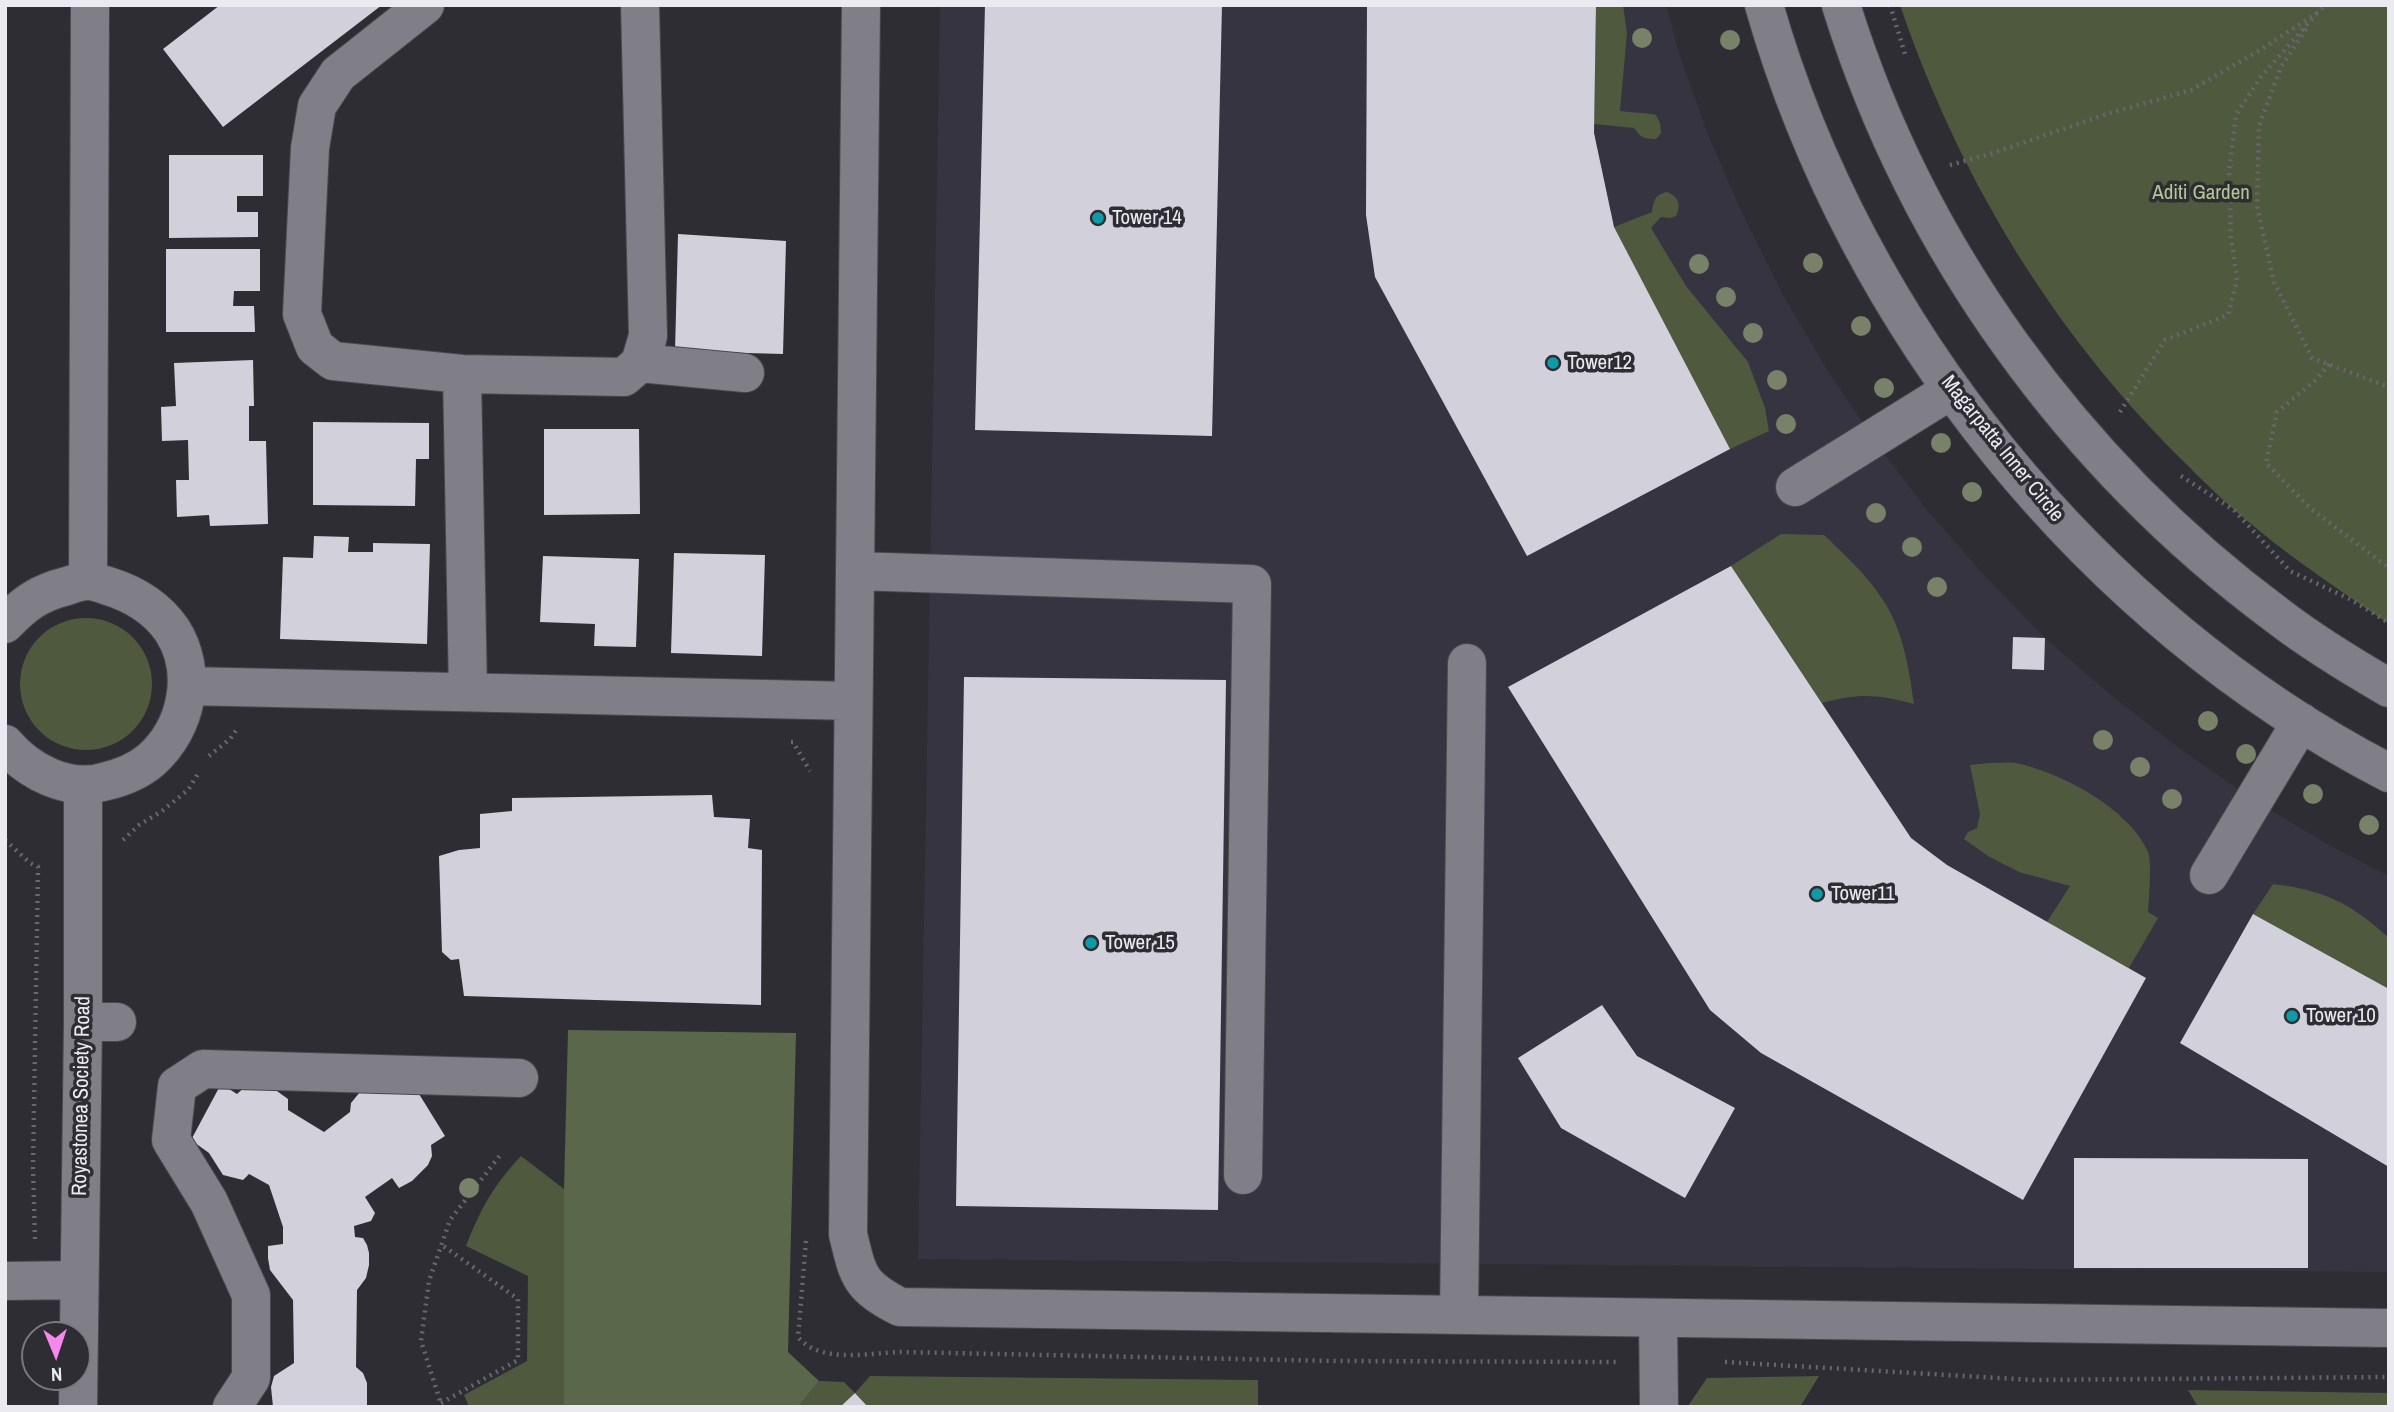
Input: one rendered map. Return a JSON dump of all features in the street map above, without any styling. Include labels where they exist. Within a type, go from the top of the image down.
[{"type":"street","points":[[88,581],[90,5]]},
{"type":"street","points":[[425,5],[338,74],[317,106],[310,148],[302,314],[314,348],[333,360],[462,374],[624,377],[640,363],[648,336],[640,5]]},
{"type":"street","points":[[861,5],[848,1234],[858,1272],[876,1295],[900,1307],[2389,1328]]},
{"type":"street","name":"Magarpatta Inner Circle","points":[[1763,5],[1798,106],[1829,180],[1872,265],[1906,323],[1951,390],[2000,454],[2110,572],[2171,626],[2235,676],[2301,722],[2389,773]]},
{"type":"street","points":[[1841,5],[1867,80],[1914,186],[1969,284],[2058,407],[2108,465],[2161,519],[2238,586],[2341,660],[2389,688]]},
{"type":"street","points":[[640,363],[745,373]]},
{"type":"street","points":[[462,374],[468,692]]},
{"type":"street","points":[[1794,487],[1951,390]]},
{"type":"street","points":[[855,571],[1252,584],[1243,1175]]},
{"type":"street","points":[[5,624],[21,606],[46,591],[88,581],[131,593],[154,609],[172,631],[184,657],[187,686],[182,714],[170,740],[150,761],[126,776],[83,785],[69,783],[41,774],[18,758],[5,744]]},
{"type":"street","points":[[1459,1315],[1467,663]]},
{"type":"street","points":[[187,686],[853,701]]},
{"type":"street","points":[[2209,876],[2301,722]]},
{"type":"street","name":"Royastonea Society Road","points":[[78,1407],[79,1280],[100,1022],[83,785]]},
{"type":"street","points":[[232,1407],[251,1378],[251,1295],[209,1202],[171,1140],[177,1086],[203,1069],[519,1077]]},
{"type":"street","points":[[20,1281],[79,1280]]},
{"type":"street","points":[[1658,1318],[1659,1407]]},
{"type":"path","points":[[1890,5],[1907,61]]},
{"type":"path","points":[[2120,412],[2165,340],[2228,315],[2237,280],[2231,237],[2229,173],[2236,115],[2259,78],[2325,5]]},
{"type":"path","points":[[1914,186],[1950,164],[1993,153],[2107,114],[2191,90],[2262,50],[2317,13]]},
{"type":"path","points":[[2317,13],[2281,67],[2259,126],[2258,206],[2274,282],[2312,358],[2389,387]]},
{"type":"path","points":[[1945,153],[1955,176]]},
{"type":"path","points":[[2329,364],[2317,379],[2277,412],[2266,463],[2310,508],[2389,568]]},
{"type":"path","points":[[2112,402],[2128,422]]},
{"type":"path","points":[[2170,469],[2234,510],[2290,571],[2352,600],[2389,623]]},
{"type":"path","points":[[120,844],[139,825],[188,790],[210,755],[230,738],[235,729],[248,728]]},
{"type":"path","points":[[781,740],[793,742],[808,764],[811,774]]},
{"type":"path","points":[[5,840],[38,867],[33,1168],[20,1281]]},
{"type":"path","points":[[442,1245],[518,1299],[518,1360],[442,1405],[421,1341],[429,1281],[450,1220],[501,1154]]},
{"type":"path","points":[[807,1231],[798,1337],[806,1347],[832,1354],[900,1352],[1549,1363],[1702,1361],[2033,1380],[2389,1377]]},
{"type":"shaded area","points":[[940,5],[1666,5],[1679,53],[1708,135],[1743,215],[1782,293],[1826,368],[1874,440],[1927,510],[1984,575],[2045,638],[2111,695],[2179,748],[2251,798],[2325,843],[2389,876],[2389,1272],[918,1259]]},
{"type":"green space","points":[[1596,5],[1623,5],[1627,33],[1620,111],[1656,115],[1661,133],[1656,139],[1643,137],[1634,128],[1594,124]]},
{"type":"green space","name":"Aditi Garden","points":[[1900,5],[2389,5],[2389,624],[2246,520],[2178,456],[2089,356],[2013,247],[1980,189],[1923,68]]},
{"type":"green space","points":[[1667,192],[1678,201],[1676,216],[1661,217],[1651,228],[1686,286],[1748,362],[1765,408],[1769,431],[1730,449],[1614,227],[1652,212],[1655,199]]},
{"type":"green space","points":[[1781,534],[1824,535],[1870,582],[1896,624],[1907,663],[1914,704],[1868,696],[1822,703],[1731,566]]},
{"type":"green space","points":[[86,618],[111,623],[133,637],[147,659],[152,684],[147,709],[133,731],[111,745],[86,750],[61,745],[39,731],[25,709],[20,684],[25,659],[39,637],[61,623]]},
{"type":"green space","points":[[2016,763],[2072,784],[2110,807],[2139,836],[2149,857],[2148,912],[2158,918],[2129,968],[2047,922],[2070,886],[2019,872],[1988,856],[1964,839],[1968,832],[1977,828],[1980,814],[1970,765]]},
{"type":"green space","points":[[2273,884],[2307,890],[2336,900],[2362,916],[2389,938],[2389,989],[2253,914]]},
{"type":"green space","points":[[568,1030],[796,1033],[788,1352],[819,1381],[798,1407],[564,1407],[564,1189]]},
{"type":"green space","points":[[521,1156],[564,1189],[564,1407],[469,1407],[464,1395],[527,1361],[528,1276],[466,1246],[489,1198]]},
{"type":"green space","points":[[870,1376],[1258,1380],[1258,1407],[868,1407],[855,1393]]},
{"type":"green space","points":[[1819,1376],[1800,1407],[1688,1406],[1707,1378]]},
{"type":"green space","points":[[819,1381],[844,1382],[855,1393],[840,1407],[798,1407]]},
{"type":"green space","points":[[2188,1390],[2389,1393],[2389,1407],[2198,1407]]},
{"type":"building","points":[[220,5],[382,5],[223,127],[163,49]]},
{"type":"building","name":"Tower 14","points":[[985,5],[1222,5],[1212,436],[975,430]]},
{"type":"building","name":"Tower12","points":[[1367,5],[1596,5],[1594,133],[1614,227],[1730,449],[1527,556],[1375,277],[1366,215]]},
{"type":"building","points":[[169,155],[263,155],[263,196],[237,196],[237,212],[258,212],[258,237],[169,238]]},
{"type":"building","points":[[678,234],[786,241],[783,354],[675,351]]},
{"type":"building","points":[[166,249],[260,249],[260,291],[234,291],[233,306],[254,306],[255,332],[166,332]]},
{"type":"building","points":[[253,360],[254,406],[249,406],[249,441],[266,441],[268,524],[210,526],[209,515],[177,517],[176,480],[189,480],[188,440],[162,441],[161,407],[176,406],[174,363]]},
{"type":"building","points":[[313,422],[429,423],[429,459],[416,459],[415,506],[313,505]]},
{"type":"building","points":[[544,429],[639,429],[640,514],[544,515]]},
{"type":"building","points":[[314,536],[349,537],[348,552],[373,552],[373,543],[430,544],[427,644],[280,639],[283,557],[313,558]]},
{"type":"building","points":[[674,553],[765,555],[762,656],[671,653]]},
{"type":"building","points":[[543,556],[639,559],[636,647],[594,646],[595,624],[540,622]]},
{"type":"building","name":"Tower11","points":[[1731,566],[1911,838],[1947,865],[2146,978],[2023,1200],[1761,1053],[1710,1010],[1508,687]]},
{"type":"building","points":[[2013,637],[2045,638],[2044,670],[2012,669]]},
{"type":"building","name":"Tower 15","points":[[964,677],[1226,680],[1218,1210],[956,1206]]},
{"type":"building","points":[[712,795],[714,817],[750,819],[748,848],[762,850],[761,1005],[464,996],[459,959],[451,960],[442,952],[439,856],[480,848],[480,814],[512,811],[512,798]]},
{"type":"building","name":"Tower 10","points":[[2253,914],[2389,989],[2389,1167],[2180,1043]]},
{"type":"building","points":[[1602,1005],[1637,1056],[1735,1108],[1685,1198],[1561,1128],[1518,1058]]},
{"type":"building","points":[[411,1081],[445,1136],[431,1145],[432,1156],[428,1165],[412,1181],[399,1188],[392,1178],[365,1197],[375,1213],[371,1221],[354,1226],[355,1237],[363,1238],[369,1253],[366,1278],[357,1290],[356,1367],[363,1373],[367,1383],[367,1407],[273,1407],[271,1387],[274,1376],[294,1363],[293,1300],[270,1270],[268,1258],[268,1246],[283,1244],[283,1227],[269,1185],[249,1174],[243,1180],[223,1175],[209,1153],[191,1140],[221,1084],[237,1094],[246,1086],[270,1086],[288,1099],[288,1110],[324,1132],[350,1112],[351,1103],[360,1092]]},
{"type":"building","points":[[2074,1158],[2308,1159],[2308,1268],[2074,1268]]},
{"type":"building","points":[[855,1393],[868,1407],[840,1407]]},
{"type":"place","name":"Tower 14","points":[[1098,218]]},
{"type":"place","name":"Tower12","points":[[1553,363]]},
{"type":"place","name":"Tower11","points":[[1817,894]]},
{"type":"place","name":"Tower 15","points":[[1091,943]]},
{"type":"place","name":"Tower 10","points":[[2292,1016]]}]
